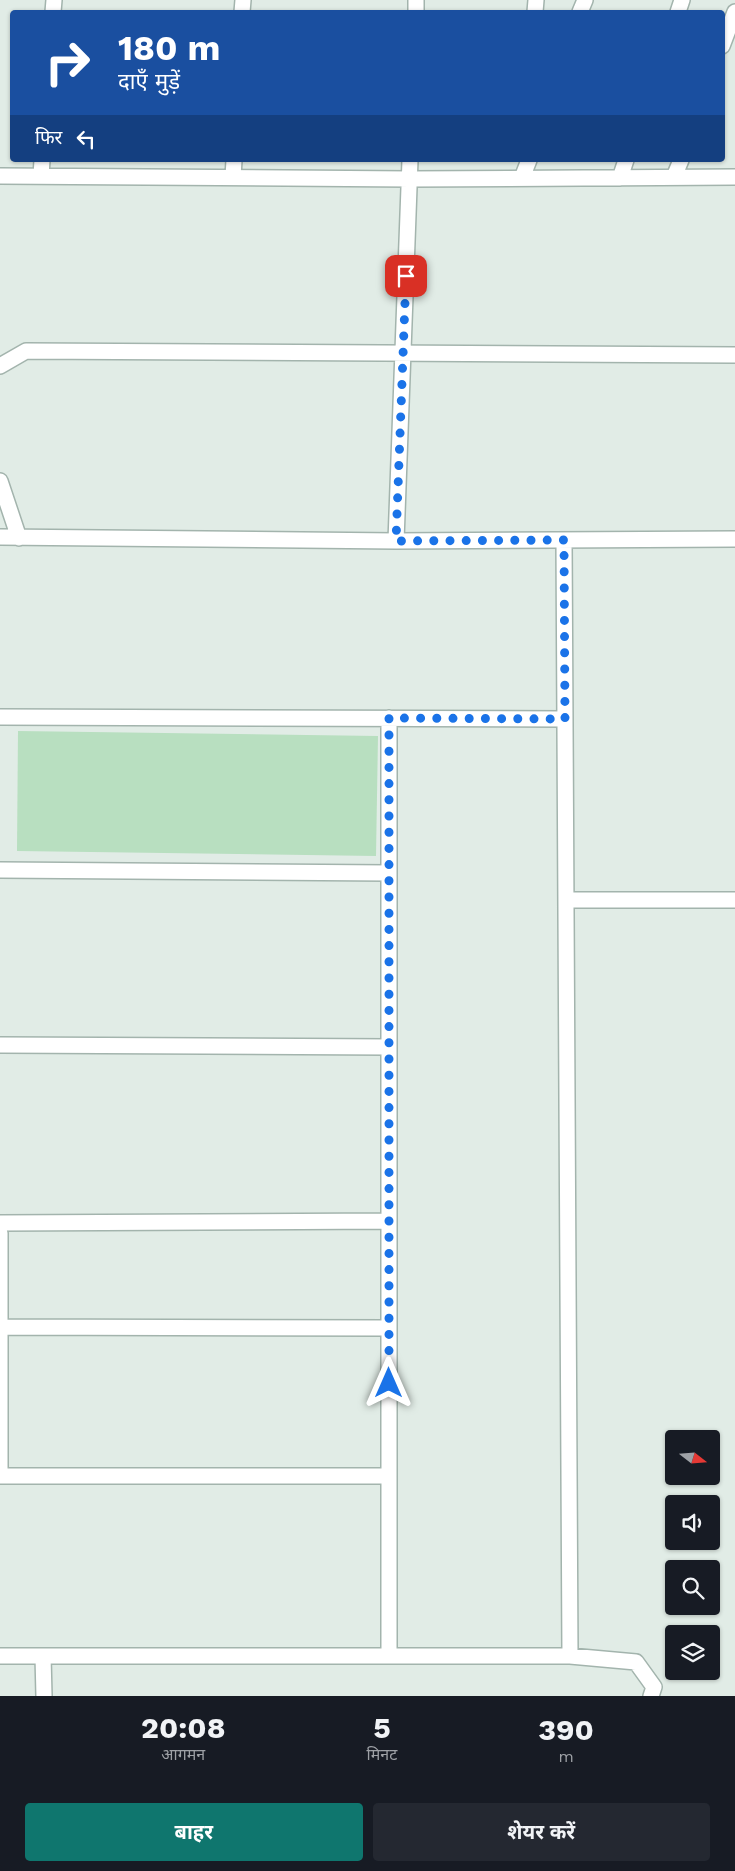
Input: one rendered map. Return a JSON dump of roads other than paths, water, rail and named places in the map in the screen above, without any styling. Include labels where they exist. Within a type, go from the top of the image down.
[{"type":"street","points":[[725,38],[735,12]]},
{"type":"street","points":[[41,176],[42,162]]},
{"type":"street","points":[[233,178],[234,162]]},
{"type":"street","points":[[396,541],[410,162]]},
{"type":"street","points":[[522,178],[524,162]]},
{"type":"street","points":[[522,178],[528,162]]},
{"type":"street","points":[[620,178],[625,162]]},
{"type":"street","points":[[674,178],[680,162]]},
{"type":"street","points":[[0,176],[410,179],[735,177]]},
{"type":"street","points":[[0,366],[26,351],[735,355]]},
{"type":"street","points":[[0,481],[19,538]]},
{"type":"street","points":[[0,538],[396,541],[735,539]]},
{"type":"street","points":[[564,540],[570,1656]]},
{"type":"street","points":[[0,717],[565,719]]},
{"type":"street","points":[[389,718],[390,1656]]},
{"type":"street","points":[[0,870],[389,873]]},
{"type":"street","points":[[566,900],[735,900]]},
{"type":"street","points":[[0,1045],[389,1047]]},
{"type":"street","points":[[0,1223],[389,1221]]},
{"type":"street","points":[[0,1233],[0,1476],[390,1476]]},
{"type":"street","points":[[0,1327],[389,1328]]},
{"type":"street","points":[[0,1656],[570,1656],[636,1662],[654,1687],[651,1696]]},
{"type":"street","points":[[43,1656],[44,1696]]}]
